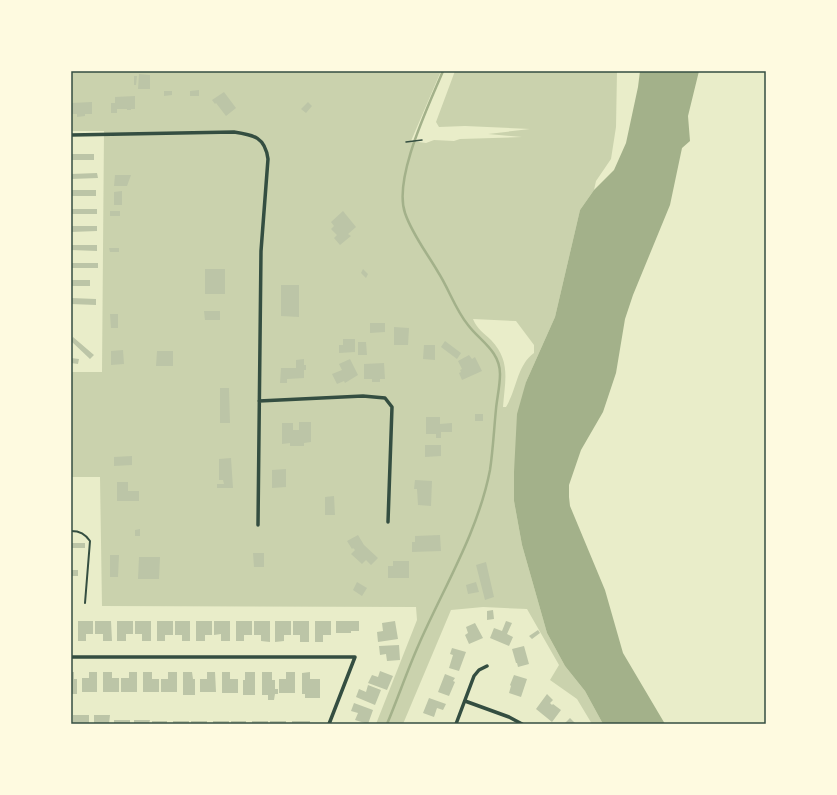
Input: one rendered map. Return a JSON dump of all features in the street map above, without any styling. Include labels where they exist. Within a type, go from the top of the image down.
[{"type":"street","points":[[71,135],[234,132],[256,137],[262,142],[266,149],[268,159],[261,251],[258,525]]},
{"type":"street","points":[[259,401],[363,396],[385,398],[392,407],[388,522]]},
{"type":"street","points":[[71,656],[355,657],[329,724]]},
{"type":"street","points":[[456,724],[474,676],[479,670],[487,666]]},
{"type":"street","points":[[465,701],[509,717],[522,724]]},
{"type":"lane","points":[[71,531],[78,531],[86,535],[90,541],[85,603]]},
{"type":"path","points":[[406,142],[422,140]]},
{"type":"shaded area","points":[[71,71],[441,71],[411,141],[426,143],[434,140],[454,141],[460,139],[522,137],[488,134],[530,129],[465,126],[439,127],[436,122],[455,71],[617,71],[616,127],[611,159],[596,181],[594,190],[580,210],[555,317],[526,382],[514,501],[522,545],[547,633],[565,666],[585,691],[603,724],[592,724],[577,699],[550,680],[559,665],[527,609],[483,607],[451,610],[403,724],[376,724],[417,620],[416,607],[102,606],[100,477],[71,477],[71,372],[102,372],[104,131],[71,131]],"holes":[[[473,319],[516,321],[534,345],[534,353],[524,364],[510,400],[506,407],[503,407],[505,371],[502,356],[491,340],[479,328]]]},
{"type":"shaded area","points":[[640,71],[699,71],[688,116],[690,141],[682,148],[670,205],[633,295],[625,319],[616,373],[603,412],[581,450],[569,485],[569,497],[570,506],[605,590],[623,653],[665,724],[603,724],[585,691],[565,666],[547,633],[522,545],[514,501],[517,414],[526,382],[555,317],[580,210],[594,190],[614,170],[626,143]]},
{"type":"building","points":[[139,74],[150,75],[150,89],[138,89]]},
{"type":"building","points":[[134,76],[137,76],[136,85],[134,85]]},
{"type":"building","points":[[199,90],[199,96],[190,96],[190,91]]},
{"type":"building","points":[[164,91],[172,91],[172,95],[164,96]]},
{"type":"building","points":[[224,92],[236,108],[226,116],[212,100]]},
{"type":"building","points":[[135,96],[135,109],[117,109],[117,113],[111,113],[111,103],[115,103],[115,97]]},
{"type":"building","points":[[92,102],[92,114],[85,114],[85,116],[77,117],[77,114],[71,114],[71,103]]},
{"type":"building","points":[[308,102],[312,106],[306,113],[301,109]]},
{"type":"building","points":[[71,154],[94,154],[94,160],[71,160]]},
{"type":"building","points":[[97,173],[98,178],[71,179],[71,174]]},
{"type":"building","points":[[115,175],[131,175],[127,186],[114,186]]},
{"type":"building","points":[[71,190],[96,190],[96,196],[71,196]]},
{"type":"building","points":[[122,191],[122,205],[114,205],[114,192]]},
{"type":"building","points":[[71,209],[97,209],[97,214],[71,214]]},
{"type":"building","points":[[110,211],[120,211],[120,216],[110,216]]},
{"type":"building","points":[[343,211],[356,227],[348,234],[351,236],[340,245],[334,238],[337,235],[331,229],[334,226],[331,222]]},
{"type":"building","points":[[71,226],[97,226],[97,231],[71,232]]},
{"type":"building","points":[[71,245],[97,245],[97,251],[71,250]]},
{"type":"building","points":[[109,248],[119,248],[119,252],[110,252]]},
{"type":"building","points":[[71,263],[98,263],[98,268],[71,268]]},
{"type":"building","points":[[205,269],[225,269],[225,294],[205,294]]},
{"type":"building","points":[[363,269],[368,274],[366,278],[361,273]]},
{"type":"building","points":[[71,280],[90,280],[90,286],[71,286]]},
{"type":"building","points":[[281,285],[299,285],[299,317],[281,316]]},
{"type":"building","points":[[71,298],[96,299],[96,305],[71,304]]},
{"type":"building","points":[[204,311],[220,311],[220,320],[205,320]]},
{"type":"building","points":[[110,314],[118,314],[118,328],[111,328]]},
{"type":"building","points":[[370,323],[385,323],[385,332],[370,333]]},
{"type":"building","points":[[394,327],[409,328],[408,345],[394,345]]},
{"type":"building","points":[[73,337],[94,355],[90,359],[71,341]]},
{"type":"building","points":[[343,339],[355,339],[355,352],[339,353],[339,345],[343,345]]},
{"type":"building","points":[[445,341],[461,353],[457,359],[441,347]]},
{"type":"building","points":[[358,342],[366,342],[367,355],[358,355]]},
{"type":"building","points":[[424,345],[435,345],[435,360],[423,359]]},
{"type":"building","points":[[123,350],[124,364],[111,365],[111,351]]},
{"type":"building","points":[[157,351],[173,351],[173,366],[156,366]]},
{"type":"building","points":[[469,355],[472,359],[475,357],[482,371],[462,380],[459,373],[462,369],[458,361]]},
{"type":"building","points":[[71,358],[79,359],[78,364],[71,363]]},
{"type":"building","points":[[304,359],[306,370],[304,370],[304,378],[287,379],[287,383],[280,383],[281,368],[296,368],[296,360]]},
{"type":"building","points":[[350,359],[358,375],[345,383],[344,381],[337,384],[332,374],[342,370],[339,364]]},
{"type":"building","points":[[384,363],[385,379],[380,379],[380,382],[372,382],[372,379],[364,379],[364,364]]},
{"type":"building","points":[[220,388],[229,388],[230,423],[220,423]]},
{"type":"building","points":[[475,414],[483,414],[483,421],[475,421]]},
{"type":"building","points":[[426,417],[440,417],[440,424],[452,423],[452,432],[441,432],[441,438],[436,438],[436,434],[426,434]]},
{"type":"building","points":[[299,422],[311,422],[311,442],[304,443],[304,446],[290,446],[290,443],[282,444],[282,423],[293,423],[293,430],[299,430]]},
{"type":"building","points":[[425,445],[441,445],[441,456],[425,457]]},
{"type":"building","points":[[132,456],[132,465],[114,466],[114,457]]},
{"type":"building","points":[[231,458],[233,488],[217,488],[217,484],[224,484],[223,480],[219,480],[219,459]]},
{"type":"building","points":[[286,469],[286,487],[272,488],[272,470]]},
{"type":"building","points":[[415,480],[432,481],[431,506],[418,505],[417,489],[414,489]]},
{"type":"building","points":[[117,482],[128,482],[128,491],[139,491],[139,501],[117,501]]},
{"type":"building","points":[[334,496],[335,515],[325,515],[325,497]]},
{"type":"building","points":[[140,529],[140,536],[135,536],[135,530]]},
{"type":"building","points":[[358,535],[364,545],[378,558],[371,565],[366,560],[362,564],[351,554],[355,550],[353,548],[352,549],[347,541]]},
{"type":"building","points":[[440,535],[441,551],[412,552],[412,542],[415,542],[415,536]]},
{"type":"building","points":[[71,543],[85,543],[85,548],[71,548]]},
{"type":"building","points":[[253,553],[264,553],[264,567],[254,567]]},
{"type":"building","points":[[110,555],[119,555],[118,577],[110,577]]},
{"type":"building","points":[[139,557],[160,557],[159,579],[138,579]]},
{"type":"building","points":[[393,561],[409,561],[409,578],[388,578],[388,566],[393,566]]},
{"type":"building","points":[[486,562],[494,597],[485,600],[476,565]]},
{"type":"building","points":[[71,570],[78,570],[78,576],[71,576]]},
{"type":"building","points":[[357,582],[367,588],[362,596],[353,590]]},
{"type":"building","points":[[476,582],[479,592],[468,594],[466,585]]},
{"type":"building","points":[[493,610],[494,619],[487,620],[487,611]]},
{"type":"building","points":[[78,621],[93,621],[93,634],[86,634],[86,641],[78,641]]},
{"type":"building","points":[[95,621],[111,621],[112,641],[103,641],[103,634],[95,634]]},
{"type":"building","points":[[117,621],[133,621],[133,634],[126,634],[126,641],[117,641]]},
{"type":"building","points":[[135,621],[151,621],[151,641],[142,641],[142,634],[135,634]]},
{"type":"building","points":[[157,621],[173,621],[173,635],[165,635],[165,641],[157,641]]},
{"type":"building","points":[[175,621],[190,621],[190,641],[182,641],[182,635],[175,635]]},
{"type":"building","points":[[196,621],[212,621],[212,635],[205,635],[205,641],[196,641]]},
{"type":"building","points":[[214,621],[230,621],[230,641],[221,641],[221,634],[214,635]]},
{"type":"building","points":[[236,621],[252,621],[252,635],[244,635],[244,641],[236,641]]},
{"type":"building","points":[[254,621],[270,621],[270,642],[261,641],[261,635],[254,635]]},
{"type":"building","points":[[275,621],[291,621],[291,635],[284,635],[284,641],[275,642]]},
{"type":"building","points":[[293,621],[309,621],[309,642],[300,642],[300,635],[293,635]]},
{"type":"building","points":[[315,621],[331,621],[331,635],[323,635],[323,642],[315,642]]},
{"type":"building","points":[[336,621],[359,621],[359,631],[351,631],[351,633],[336,633]]},
{"type":"building","points":[[395,621],[398,639],[378,642],[377,632],[383,631],[382,623]]},
{"type":"building","points":[[506,621],[512,623],[507,634],[513,637],[509,646],[490,638],[494,628],[502,631]]},
{"type":"building","points":[[475,623],[483,638],[469,644],[465,635],[468,633],[466,627]]},
{"type":"building","points":[[538,630],[540,633],[532,639],[529,636]]},
{"type":"building","points":[[399,645],[400,660],[387,661],[386,654],[380,655],[379,646]]},
{"type":"building","points":[[524,646],[529,664],[518,667],[512,649]]},
{"type":"building","points":[[452,648],[466,652],[459,671],[449,668],[453,655],[450,654]]},
{"type":"building","points":[[380,671],[393,676],[387,690],[368,683],[372,675],[378,677]]},
{"type":"building","points":[[71,672],[74,672],[74,679],[77,679],[77,694],[71,694]]},
{"type":"building","points":[[89,672],[97,672],[97,692],[82,692],[82,678],[89,678]]},
{"type":"building","points":[[103,672],[112,672],[112,678],[119,678],[119,692],[103,692]]},
{"type":"building","points":[[129,672],[137,672],[137,692],[121,692],[121,678],[129,678]]},
{"type":"building","points":[[143,672],[152,672],[152,679],[159,679],[159,692],[143,692]]},
{"type":"building","points":[[168,672],[177,672],[177,692],[161,692],[161,679],[168,679]]},
{"type":"building","points":[[183,672],[192,672],[193,679],[195,679],[195,695],[183,695]]},
{"type":"building","points":[[207,672],[215,672],[216,692],[200,692],[200,679],[207,679]]},
{"type":"building","points":[[222,672],[230,672],[230,679],[238,679],[238,693],[222,693]]},
{"type":"building","points":[[245,672],[255,672],[255,695],[243,695],[243,680],[245,680]]},
{"type":"building","points":[[262,672],[272,672],[272,680],[275,680],[275,689],[278,689],[278,694],[275,694],[274,700],[268,700],[268,695],[262,695]]},
{"type":"building","points":[[286,672],[295,672],[295,693],[279,693],[279,679],[286,679]]},
{"type":"building","points":[[310,672],[310,679],[320,679],[320,698],[305,698],[305,694],[302,694],[302,673]]},
{"type":"building","points":[[445,674],[455,678],[453,681],[455,682],[449,696],[438,692]]},
{"type":"building","points":[[514,675],[527,679],[521,697],[509,693]]},
{"type":"building","points":[[368,685],[381,690],[375,705],[356,697],[359,689],[366,692]]},
{"type":"building","points":[[547,694],[553,700],[550,703],[561,710],[552,722],[536,709]]},
{"type":"building","points":[[429,698],[446,704],[443,710],[437,708],[434,717],[423,713]]},
{"type":"building","points":[[354,703],[373,710],[368,724],[355,720],[358,713],[351,711]]},
{"type":"building","points":[[73,715],[89,715],[89,724],[73,724]]},
{"type":"building","points":[[94,715],[110,715],[109,724],[94,724]]},
{"type":"building","points":[[570,718],[576,724],[564,724]]},
{"type":"building","points":[[114,720],[130,720],[130,724],[114,724]]},
{"type":"building","points":[[134,720],[150,720],[149,724],[134,724]]},
{"type":"building","points":[[152,721],[167,721],[167,724],[152,724]]},
{"type":"building","points":[[173,721],[189,721],[189,724],[173,724]]},
{"type":"building","points":[[191,721],[207,721],[207,724],[191,724]]},
{"type":"building","points":[[213,721],[229,721],[229,724],[213,724]]},
{"type":"building","points":[[231,721],[246,721],[246,724],[231,724]]},
{"type":"building","points":[[252,721],[268,721],[268,724],[252,724]]},
{"type":"building","points":[[270,721],[286,721],[286,724],[270,724]]},
{"type":"building","points":[[292,721],[310,721],[310,724],[292,724]]},
{"type":"waterway","points":[[387,724],[410,664],[469,537],[485,493],[490,470],[500,383],[497,359],[463,319],[442,279],[416,236],[405,213],[403,198],[404,181],[408,162],[414,142],[443,71]]}]
